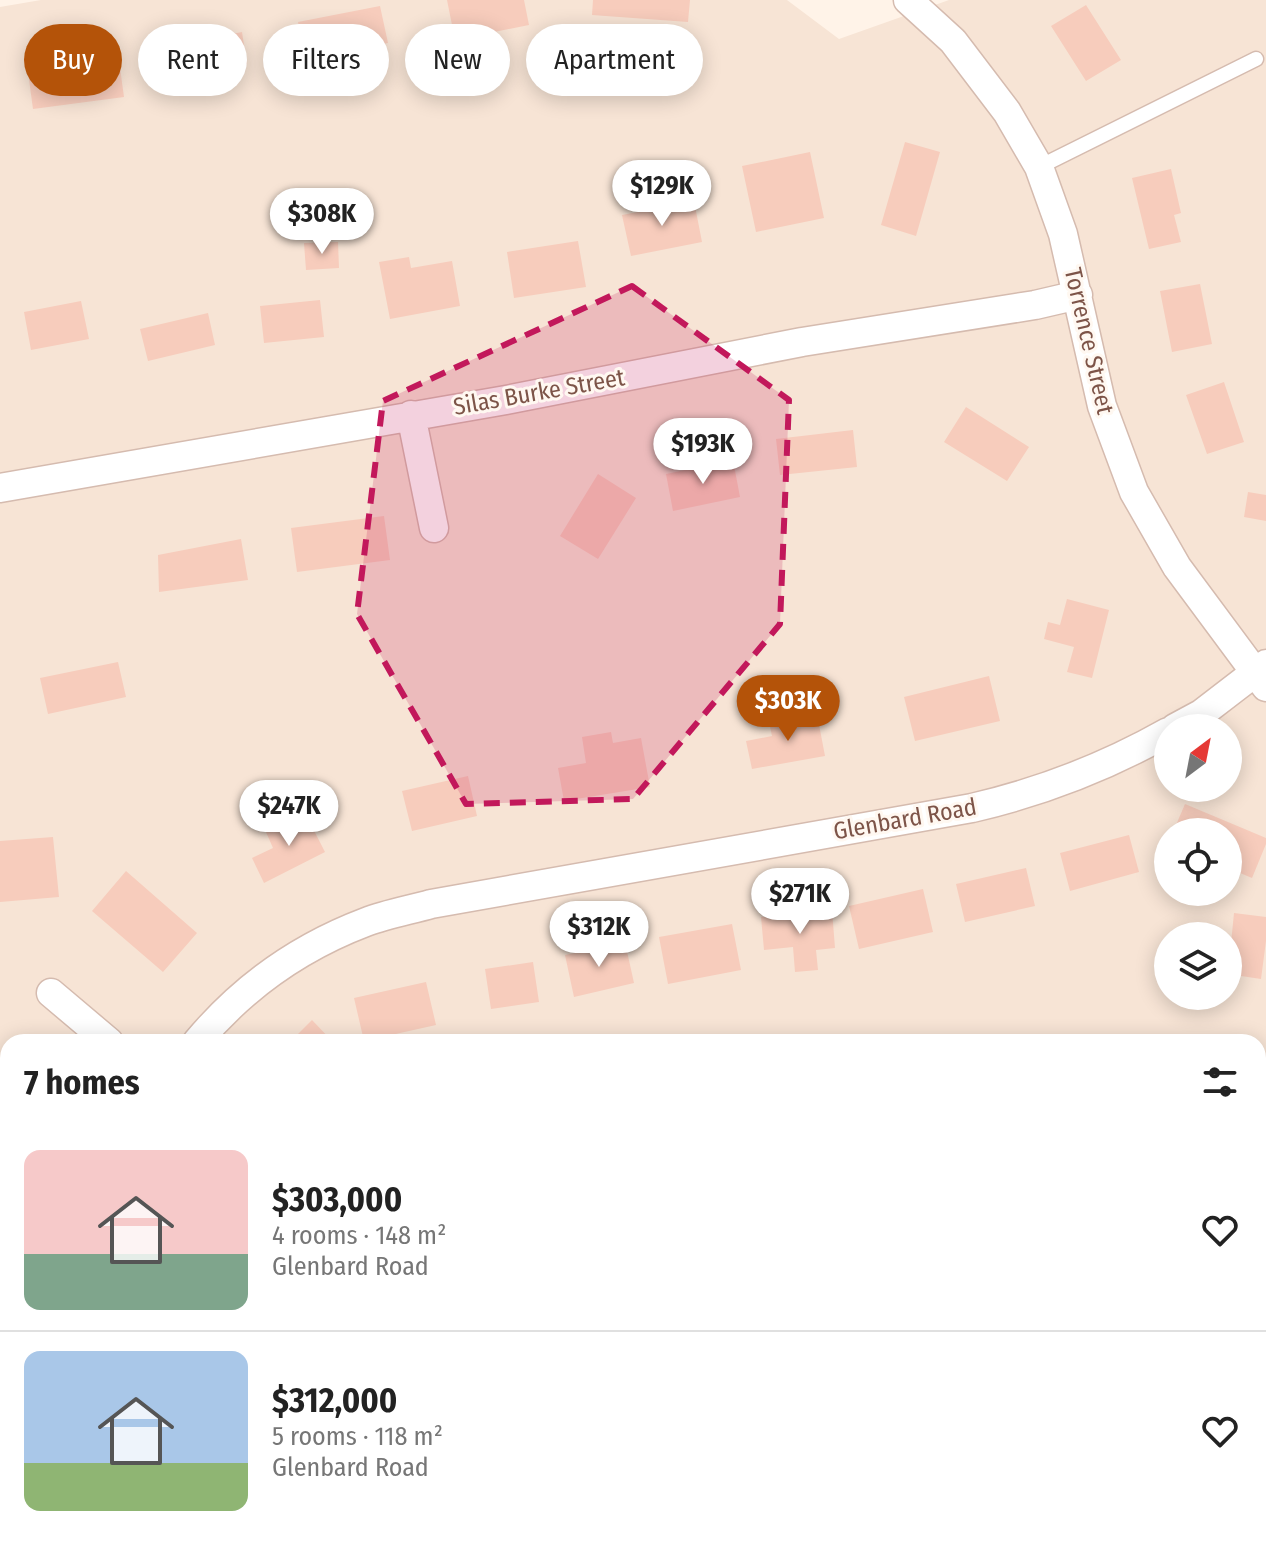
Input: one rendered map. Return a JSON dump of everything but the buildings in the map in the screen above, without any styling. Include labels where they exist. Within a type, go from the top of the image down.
[{"type":"street","name":"Torrence Street","points":[[908,0],[953,41],[1007,112],[1039,167],[1063,234],[1102,406],[1134,492],[1177,567],[1263,675]]},
{"type":"street","name":"Silas Burke Street","points":[[0,488],[506,400],[802,342],[1035,305],[1078,295]]},
{"type":"street","points":[[411,415],[434,528]]},
{"type":"street","points":[[1201,714],[1263,675]]},
{"type":"street","name":"Glenbard Road","points":[[204,1034],[256,983],[303,952],[367,921],[431,904],[987,804],[1082,774],[1154,739]]},
{"type":"street","points":[[51,993],[100,1034]]},
{"type":"lane","points":[[1039,167],[1256,59]]},
{"type":"highlighted area","points":[[632,286],[789,400],[780,624],[633,799],[466,804],[357,614],[383,401]]},
{"type":"shaded area","points":[[41,0],[787,0],[839,39],[949,0],[1266,0],[1266,1034],[0,1034],[0,7]]}]
